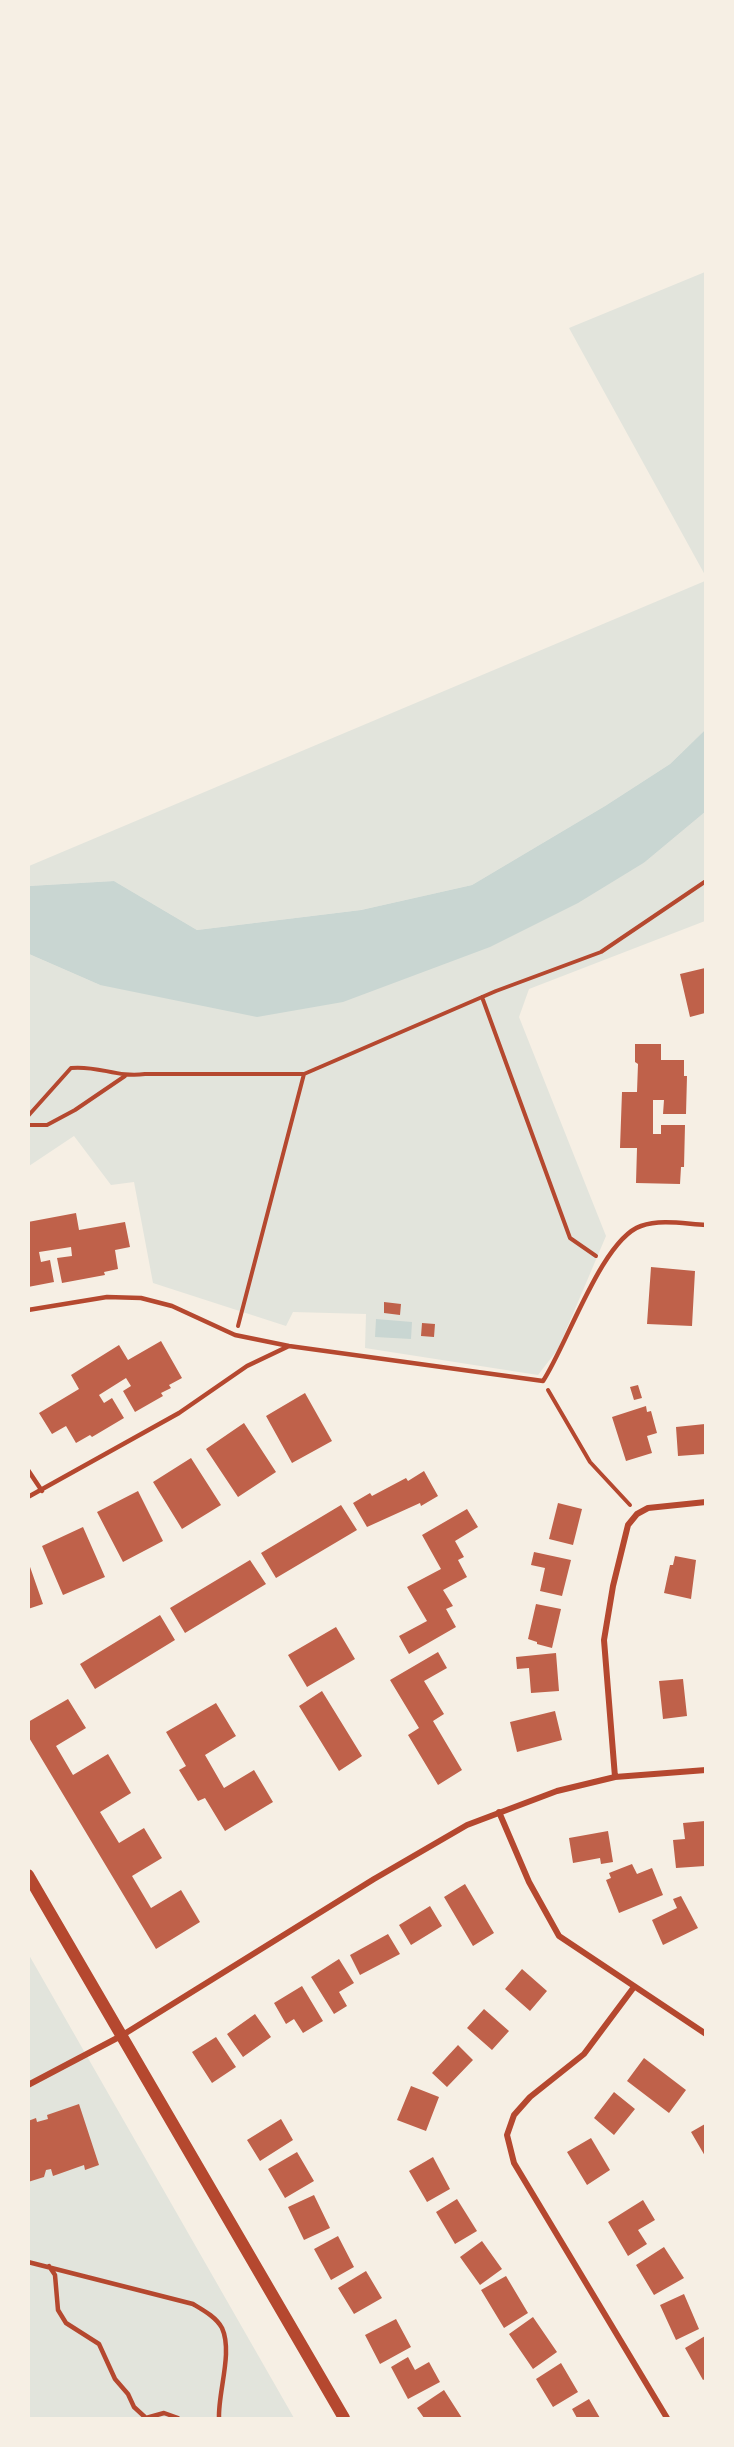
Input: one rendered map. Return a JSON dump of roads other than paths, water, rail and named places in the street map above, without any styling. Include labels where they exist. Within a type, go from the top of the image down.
[{"type":"main road","points":[[28,1875],[344,2418]]},
{"type":"street","points":[[615,1777],[604,1640],[628,1525],[637,1514],[648,1508],[705,1502]]},
{"type":"street","points":[[28,2085],[121,2036],[435,1842],[467,1825],[556,1791],[615,1777],[705,1770]]},
{"type":"street","points":[[499,1812],[529,1882],[559,1936],[705,2034]]},
{"type":"street","points":[[634,1987],[584,2054],[530,2097],[514,2115],[507,2135],[514,2163],[667,2418]]},
{"type":"lane","points":[[28,1310],[107,1297],[141,1298],[172,1306],[235,1335],[289,1346],[543,1381],[555,1363],[604,1262],[619,1242],[639,1226],[659,1223],[705,1225]]},
{"type":"lane","points":[[28,1497],[179,1413],[247,1366],[289,1346]]},
{"type":"lane","points":[[28,1470],[42,1491]]},
{"type":"lane","points":[[28,2262],[193,2304],[209,2313],[222,2327],[226,2346],[219,2418]]},
{"type":"lane","points":[[49,2266],[56,2275],[58,2310],[66,2323],[99,2344],[115,2379],[128,2394],[134,2407],[146,2418],[164,2412],[178,2418]]}]
